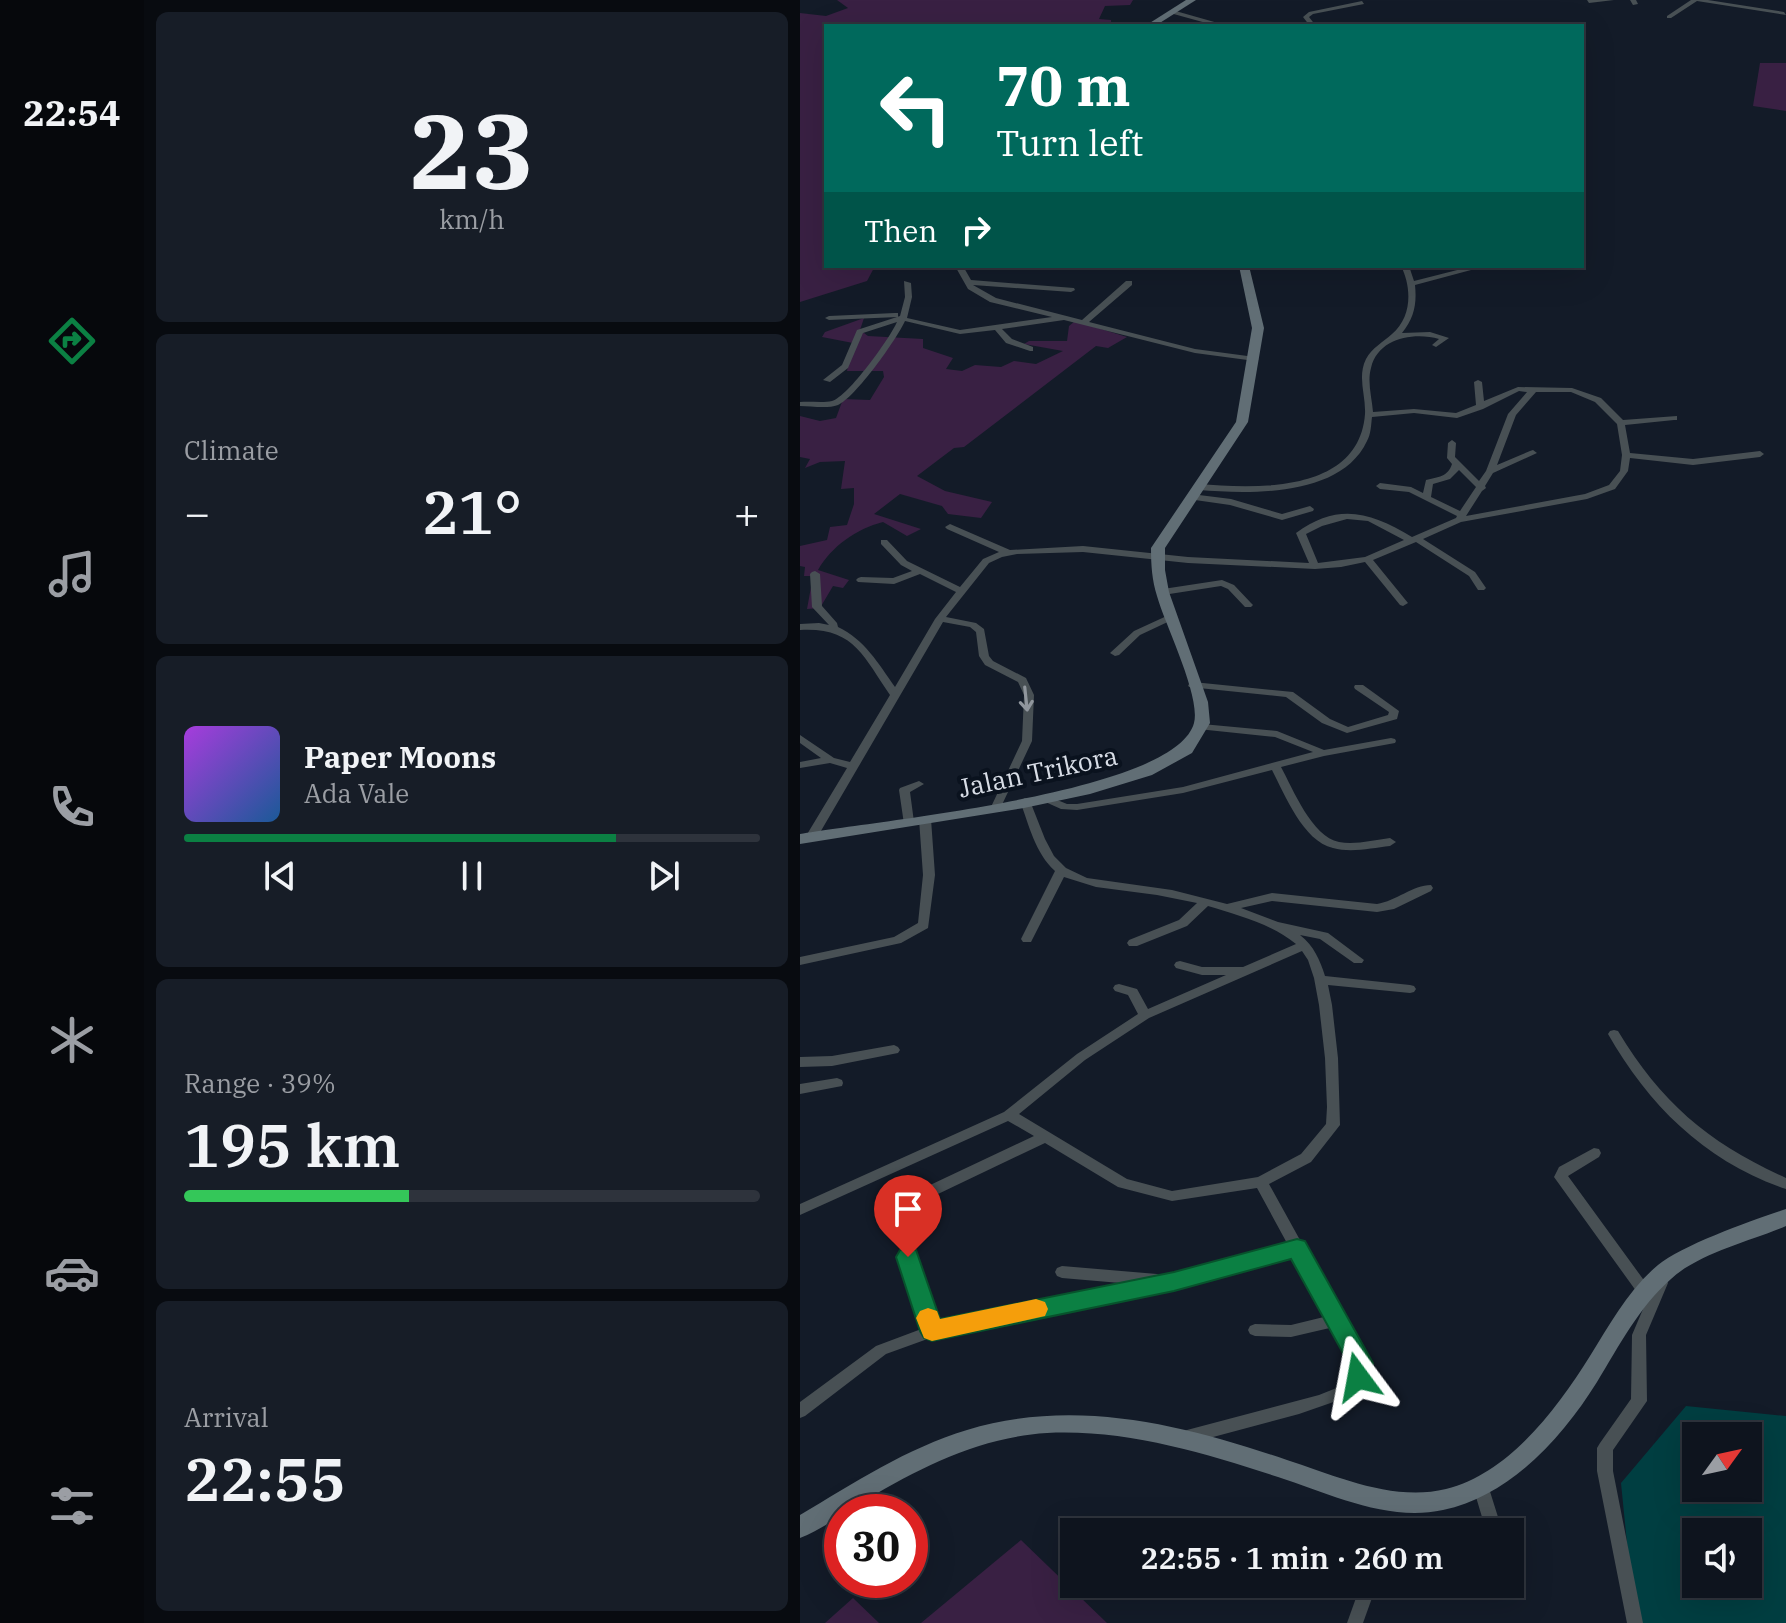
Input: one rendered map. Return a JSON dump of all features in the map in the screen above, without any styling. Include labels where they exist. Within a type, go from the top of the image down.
[{"type":"street","points":[[1152,24],[1192,0]]},
{"type":"street","points":[[1589,1],[1611,0]]},
{"type":"street","points":[[1669,17],[1696,0],[1784,14]]},
{"type":"street","points":[[1311,24],[1306,17],[1311,13],[1362,3]]},
{"type":"street","points":[[1172,12],[1216,24]]},
{"type":"street","points":[[960,268],[967,282],[993,300],[1195,351],[1255,359]]},
{"type":"street","points":[[1244,268],[1258,328],[1255,359],[1238,432],[1165,533],[1157,556],[1163,592],[1193,685],[1202,727],[1277,734],[1323,753]]},
{"type":"street","points":[[1195,492],[1258,490],[1326,476],[1354,458],[1369,415],[1366,372],[1370,359],[1408,319],[1412,284],[1406,268]]},
{"type":"street","points":[[1412,284],[1474,268]]},
{"type":"street","points":[[986,283],[1032,280]]},
{"type":"street","points":[[967,282],[1071,290]]},
{"type":"street","points":[[800,404],[835,403],[846,396],[904,317],[911,295],[907,283]]},
{"type":"street","points":[[1084,322],[1129,283]]},
{"type":"street","points":[[829,318],[904,317],[949,331],[998,329],[1069,317]]},
{"type":"street","points":[[827,380],[845,366],[860,332],[904,317]]},
{"type":"street","points":[[998,329],[1009,341],[1030,349]]},
{"type":"street","points":[[1393,337],[1424,334],[1445,338],[1436,345]]},
{"type":"street","points":[[1478,382],[1480,407]]},
{"type":"street","points":[[806,837],[940,619],[986,561],[1009,553],[1083,549],[1315,566],[1367,559],[1460,518],[1600,492],[1621,478],[1626,455],[1621,423],[1598,400],[1585,394],[1512,390],[1457,416],[1414,411],[1369,415]]},
{"type":"street","points":[[1460,518],[1482,488],[1512,414],[1533,390]]},
{"type":"street","points":[[1621,423],[1674,418]]},
{"type":"street","points":[[1452,443],[1450,455],[1482,488]]},
{"type":"street","points":[[1490,471],[1533,453]]},
{"type":"street","points":[[1626,455],[1693,462],[1760,454]]},
{"type":"street","points":[[1427,497],[1428,483],[1448,478],[1457,463]]},
{"type":"street","points":[[1380,486],[1411,490],[1460,518]]},
{"type":"street","points":[[1195,492],[1282,517],[1310,509]]},
{"type":"street","points":[[1315,566],[1301,533],[1350,516],[1369,516],[1472,574],[1481,588]]},
{"type":"street","points":[[950,527],[1009,553]]},
{"type":"street","points":[[884,542],[893,554],[917,572],[961,591]]},
{"type":"street","points":[[1367,559],[1403,603]]},
{"type":"street","points":[[861,580],[894,581],[917,572]]},
{"type":"street","points":[[815,574],[817,607],[857,643],[895,695]]},
{"type":"street","points":[[1163,592],[1222,583],[1231,587],[1248,605]]},
{"type":"street","points":[[1115,653],[1137,633],[1171,617]]},
{"type":"street","points":[[940,619],[973,625],[981,631],[984,656],[989,663],[1022,680],[1029,695],[1027,741],[996,807]]},
{"type":"street","points":[[800,627],[835,626]]},
{"type":"street","points":[[1193,685],[1289,694],[1326,721],[1347,730],[1393,717],[1394,711],[1359,687]]},
{"type":"street","name":"Jalan Trikora","points":[[806,837],[1085,791],[1154,770],[1185,752],[1202,727]]},
{"type":"street","points":[[800,738],[830,760],[852,766]]},
{"type":"street","points":[[1045,798],[1065,807],[1077,807],[1183,790],[1323,753],[1391,741]]},
{"type":"street","points":[[800,765],[830,760]]},
{"type":"street","points":[[1276,767],[1310,827],[1328,843],[1360,845],[1390,842]]},
{"type":"street","points":[[908,822],[904,790],[919,784]]},
{"type":"street","points":[[1025,801],[1041,840],[1061,871],[1081,879],[1166,892],[1279,926],[1324,936],[1358,960]]},
{"type":"street","points":[[800,961],[897,940],[924,925],[929,875],[925,819]]},
{"type":"street","points":[[1027,939],[1061,871]]},
{"type":"street","points":[[1224,908],[1272,897],[1377,908],[1390,906],[1427,888]]},
{"type":"street","points":[[1133,943],[1183,923],[1205,902]]},
{"type":"street","points":[[1009,1115],[1123,1183],[1150,1192],[1189,1195],[1261,1182],[1306,1158],[1333,1125],[1328,1030],[1319,980],[1305,945],[1279,926]]},
{"type":"street","points":[[800,1210],[1009,1115],[1081,1057],[1145,1015],[1305,945]]},
{"type":"street","points":[[1180,965],[1213,972],[1252,969]]},
{"type":"street","points":[[1319,980],[1410,989]]},
{"type":"street","points":[[1119,988],[1133,992],[1145,1015]]},
{"type":"street","points":[[1614,1034],[1642,1079],[1692,1131],[1735,1160],[1786,1184]]},
{"type":"street","points":[[800,1062],[832,1061],[894,1050]]},
{"type":"street","points":[[800,1089],[837,1083]]},
{"type":"street","points":[[933,1190],[1043,1138]]},
{"type":"street","points":[[1594,1153],[1564,1171],[1561,1177],[1644,1291]]},
{"type":"street","points":[[1186,1437],[1323,1400],[1352,1386],[1361,1363],[1261,1182]]},
{"type":"street","points":[[800,1527],[900,1470],[964,1440],[1045,1422],[1128,1425],[1186,1437],[1332,1485],[1395,1501],[1417,1504],[1444,1500],[1481,1487],[1520,1458],[1577,1395],[1618,1324],[1644,1291],[1668,1268],[1786,1217]]},
{"type":"street","points":[[800,1411],[881,1350],[932,1331],[1174,1281],[1297,1248]]},
{"type":"street","points":[[908,1257],[932,1331]]},
{"type":"street","points":[[1635,1623],[1605,1471],[1605,1448],[1639,1401],[1639,1335],[1668,1268]]},
{"type":"street","points":[[1062,1272],[1174,1281]]},
{"type":"street","points":[[1255,1330],[1291,1331],[1337,1320]]},
{"type":"street","points":[[1481,1487],[1490,1518]]},
{"type":"street","points":[[1355,1623],[1364,1598]]},
{"type":"shaded area","points":[[837,0],[1133,0],[1130,5],[1105,6],[1099,19],[1111,20],[1111,24],[824,24],[824,268],[874,268],[867,281],[800,302],[800,13],[826,16],[848,8]]},
{"type":"shaded area","points":[[1760,63],[1786,63],[1786,111],[1753,106]]},
{"type":"shaded area","points":[[864,318],[860,330],[868,336],[923,339],[923,348],[953,358],[946,369],[962,371],[975,365],[1001,367],[1014,361],[1036,364],[1063,351],[1024,344],[1029,341],[1067,341],[1069,326],[1075,321],[1127,337],[1108,348],[1096,346],[964,447],[954,448],[917,476],[945,491],[992,502],[981,518],[948,514],[942,506],[900,494],[874,514],[921,529],[907,536],[883,522],[863,529],[846,540],[830,553],[818,570],[849,580],[843,588],[833,586],[820,608],[807,609],[813,576],[804,576],[805,567],[800,566],[800,546],[827,540],[830,527],[847,525],[854,504],[854,488],[841,489],[845,461],[820,462],[805,468],[810,459],[800,457],[800,416],[820,421],[836,418],[843,399],[870,400],[884,377],[883,371],[847,371],[853,343],[822,337],[825,332]]},
{"type":"shaded area","points":[[1686,1406],[1786,1416],[1786,1623],[1635,1623],[1621,1483]]},
{"type":"shaded area","points":[[1021,1540],[1060,1578],[1060,1598],[1081,1598],[1107,1623],[921,1623]]},
{"type":"shaded area","points":[[853,1598],[879,1623],[825,1623]]},
{"type":"slow traffic","points":[[928,1318],[932,1331],[1036,1309]]},
{"type":"route","points":[[908,1257],[932,1331],[1174,1281],[1297,1248],[1361,1363],[1358,1377]]}]
